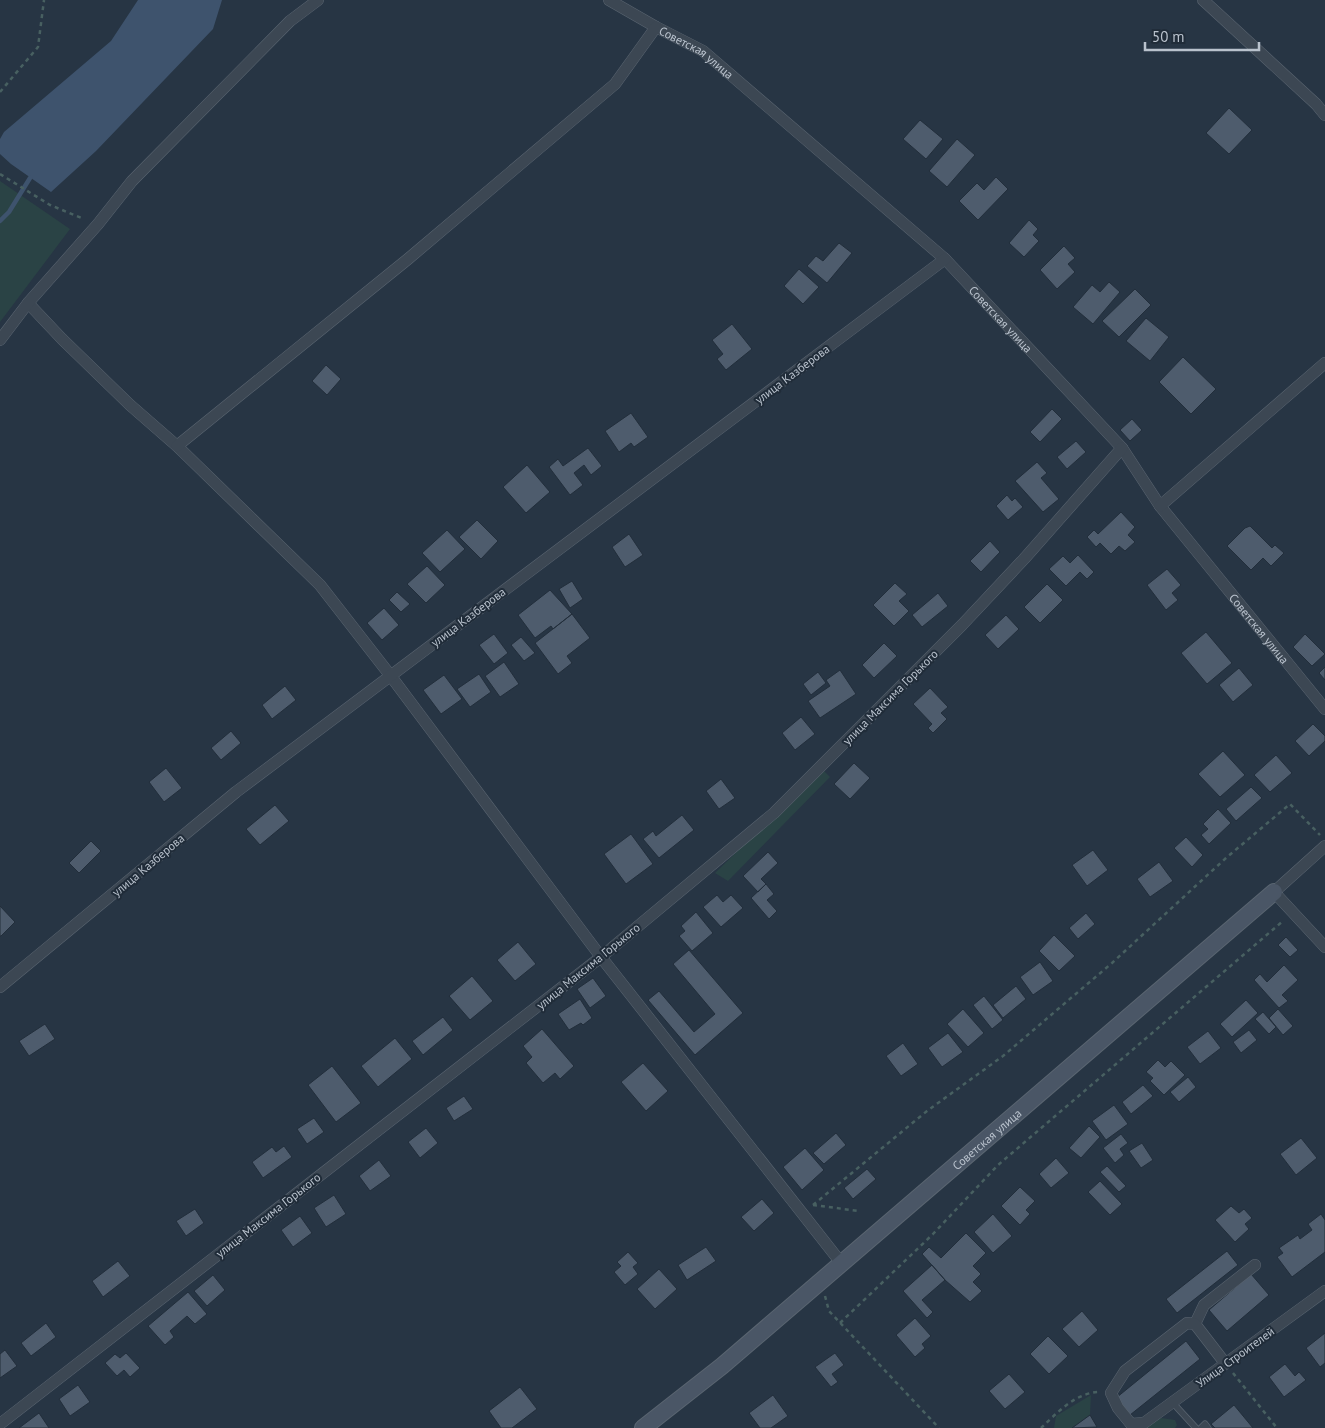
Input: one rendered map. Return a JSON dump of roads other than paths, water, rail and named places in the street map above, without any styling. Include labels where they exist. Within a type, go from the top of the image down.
[{"type":"street","points":[[0,340],[28,303],[98,224],[132,181],[290,21],[318,0]]},
{"type":"street","name":"Советская улица","points":[[609,0],[702,51],[945,259],[1122,448],[1160,506],[1325,709]]},
{"type":"street","points":[[1203,0],[1316,104],[1325,115]]},
{"type":"street","points":[[177,446],[408,260],[614,84],[656,27]]},
{"type":"street","name":"улица Казберова","points":[[0,987],[236,792],[945,259]]},
{"type":"street","points":[[28,303],[130,405],[177,446],[320,585],[390,675],[601,957],[842,1264]]},
{"type":"street","points":[[1160,506],[1325,363]]},
{"type":"street","name":"улица Максима Горького","points":[[0,1424],[601,957],[774,813],[962,625],[1024,559],[1122,448]]},
{"type":"street","name":"Советская улица","points":[[644,1428],[722,1366],[842,1264],[1325,846]]},
{"type":"street","points":[[1274,892],[1325,947]]},
{"type":"street","points":[[1195,1324],[1204,1305],[1255,1265]]},
{"type":"street","name":"Улица Строителей","points":[[1129,1426],[1144,1423],[1325,1290]]},
{"type":"street","points":[[1129,1426],[1111,1393],[1125,1371],[1187,1323],[1195,1324],[1225,1363]]},
{"type":"lane","points":[[1172,1402],[1196,1428]]},
{"type":"lane","points":[[1200,1428],[1205,1424],[1208,1428]]},
{"type":"water","points":[[138,0],[222,0],[213,29],[96,151],[51,192],[0,154],[0,139],[4,132],[111,41]]},
{"type":"waterway","points":[[0,221],[9,212],[30,178]]}]
